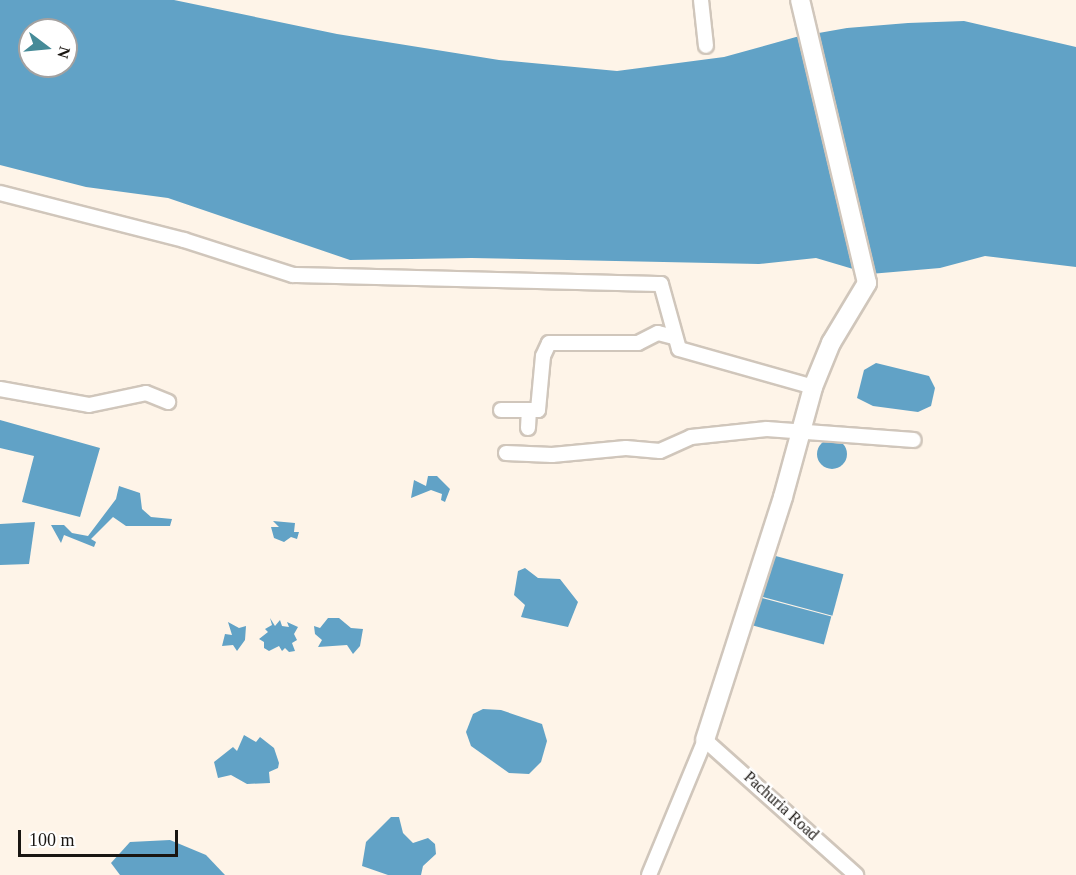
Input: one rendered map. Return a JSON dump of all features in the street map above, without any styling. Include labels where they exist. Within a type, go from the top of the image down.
[{"type":"main road","points":[[705,740],[803,430],[813,387],[831,343],[867,283],[800,0]]},
{"type":"street","points":[[701,0],[706,46]]},
{"type":"street","points":[[0,193],[184,240],[293,275],[661,284],[679,349],[813,387]]},
{"type":"street","points":[[501,410],[538,410],[543,356],[549,343],[638,343],[658,333],[675,337]]},
{"type":"street","points":[[0,389],[89,405],[146,393],[168,402]]},
{"type":"street","points":[[528,428],[529,410]]},
{"type":"street","points":[[506,453],[552,455],[626,448],[660,451],[691,437],[803,430],[914,440]]},
{"type":"street","points":[[649,875],[705,740]]},
{"type":"street","name":"Pachuria Road","points":[[705,740],[856,875]]},
{"type":"water","points":[[0,0],[174,0],[337,34],[499,60],[617,71],[724,57],[796,37],[847,28],[908,23],[964,21],[1076,47],[1076,267],[985,256],[940,268],[870,274],[816,258],[759,264],[472,258],[350,260],[168,198],[86,187],[0,165]]},
{"type":"water","points":[[876,363],[929,376],[935,388],[931,406],[918,412],[873,406],[857,398],[864,370]]},
{"type":"water","points":[[0,420],[100,448],[80,517],[22,502],[34,456],[0,448]]},
{"type":"water","points":[[832,439],[838,440],[846,448],[846,460],[838,468],[832,469],[826,468],[818,460],[817,454],[818,448],[826,440]]},
{"type":"water","points":[[428,476],[437,476],[450,489],[445,502],[441,500],[442,494],[431,490],[411,498],[414,480],[426,486]]},
{"type":"water","points":[[119,486],[140,493],[142,509],[151,517],[172,519],[170,526],[126,526],[113,517],[91,539],[96,542],[94,547],[64,535],[61,543],[51,525],[64,525],[72,533],[88,536],[116,499]]},
{"type":"water","points":[[273,521],[295,523],[294,532],[299,532],[297,539],[291,537],[284,542],[274,538],[271,527],[279,527]]},
{"type":"water","points":[[35,522],[29,564],[0,565],[0,524]]},
{"type":"water","points":[[772,555],[843,574],[832,616],[761,597]]},
{"type":"water","points":[[525,568],[538,578],[560,579],[578,602],[568,627],[521,617],[525,605],[514,595],[518,571]]},
{"type":"water","points":[[755,596],[831,616],[824,644],[747,624]]},
{"type":"water","points":[[270,618],[275,626],[280,620],[282,626],[289,627],[287,622],[298,627],[294,634],[297,640],[292,643],[295,651],[289,652],[285,648],[282,651],[279,646],[269,651],[264,648],[264,642],[259,639],[268,632],[265,629],[272,625]]},
{"type":"water","points":[[328,618],[339,618],[351,628],[363,629],[360,646],[353,654],[347,645],[318,647],[322,640],[315,634],[314,626],[320,628]]},
{"type":"water","points":[[228,622],[239,628],[246,626],[245,640],[237,651],[233,645],[222,646],[225,634],[232,635]]},
{"type":"water","points":[[483,709],[501,710],[542,724],[547,741],[541,762],[529,774],[509,773],[471,746],[466,732],[473,714]]},
{"type":"water","points":[[244,735],[256,742],[260,737],[274,748],[279,763],[278,768],[269,772],[270,783],[247,784],[231,775],[218,778],[214,762],[233,747],[237,751]]},
{"type":"water","points":[[391,817],[399,817],[403,833],[413,843],[428,838],[435,844],[436,854],[423,866],[421,875],[388,875],[362,866],[366,842]]},
{"type":"water","points":[[170,840],[206,855],[225,875],[120,875],[111,863],[130,842]]}]
